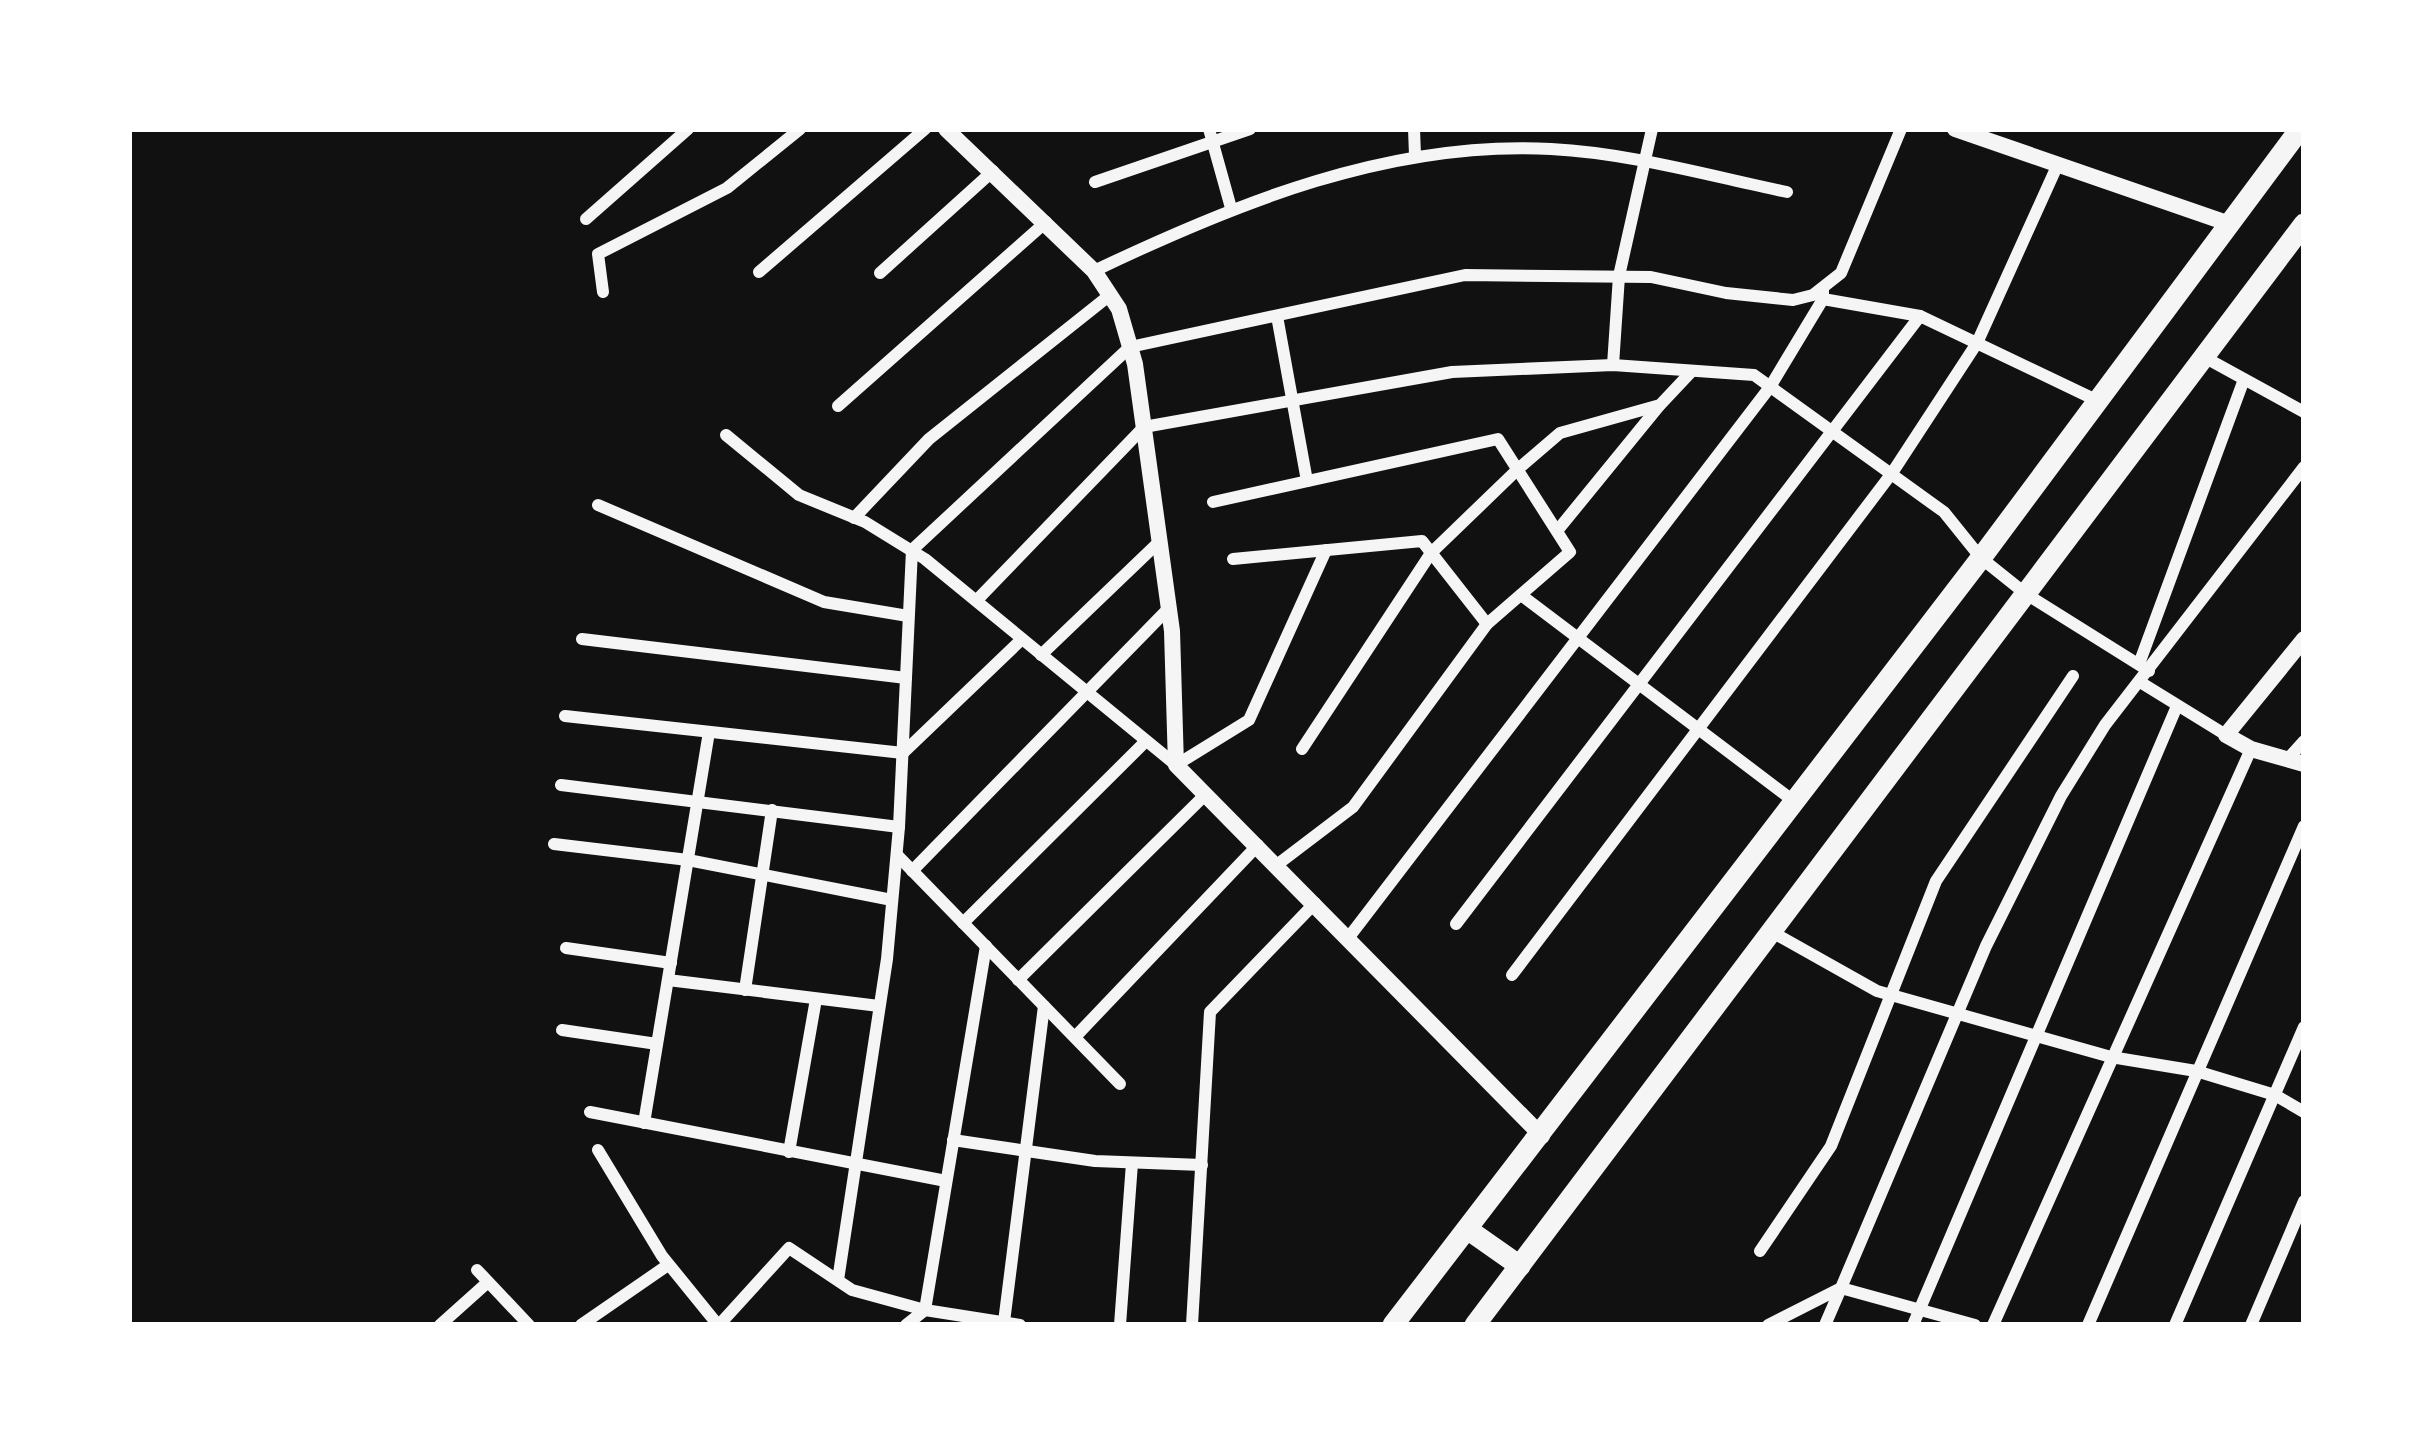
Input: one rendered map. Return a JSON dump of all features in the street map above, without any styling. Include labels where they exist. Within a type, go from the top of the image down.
[{"type":"main road","points":[[1393,1325],[1470,1231],[1981,558],[2300,129]]},
{"type":"main road","points":[[1474,1325],[2304,224]]},
{"type":"main road","points":[[1470,1231],[1520,1266]]},
{"type":"street","points":[[586,219],[688,129]]},
{"type":"street","points":[[603,292],[598,254],[727,188],[800,129]]},
{"type":"street","points":[[759,272],[925,129]]},
{"type":"street","points":[[946,129],[1094,271],[1110,295],[1130,347],[1169,608],[1176,764]]},
{"type":"street","points":[[1095,182],[1210,135],[1250,129]]},
{"type":"street","points":[[1414,129],[1415,155]]},
{"type":"street","points":[[1613,364],[1618,276],[1652,129]]},
{"type":"street","points":[[1348,938],[1770,387],[1823,295],[1841,273],[1901,129]]},
{"type":"street","points":[[1955,129],[2230,224]]},
{"type":"street","points":[[1210,135],[1231,208]]},
{"type":"street","points":[[1094,271],[1231,208],[1415,155],[1551,149],[1786,192]]},
{"type":"street","points":[[1512,975],[1892,473],[1977,343],[2058,164]]},
{"type":"street","points":[[880,273],[993,171]]},
{"type":"street","points":[[838,406],[1046,222]]},
{"type":"street","points":[[838,1280],[880,1006],[897,855],[911,550],[1130,347],[1466,275],[1618,276],[1793,300],[1823,295],[1920,316],[2096,400]]},
{"type":"street","points":[[854,518],[929,439],[1110,295]]},
{"type":"street","points":[[1276,316],[1307,481]]},
{"type":"street","points":[[1456,924],[1831,434],[1868,377],[1920,316]]},
{"type":"street","points":[[2204,357],[2304,412]]},
{"type":"street","points":[[977,601],[1144,427],[1452,372],[1613,364],[1754,375],[1944,512],[1981,558],[2026,595],[2143,672],[2176,706],[2251,749],[2295,762],[2304,741]]},
{"type":"street","points":[[1557,531],[1692,371]]},
{"type":"street","points":[[2143,672],[2243,382]]},
{"type":"street","points":[[1302,749],[1431,553],[1518,469],[1560,434],[1660,405]]},
{"type":"street","points":[[726,435],[799,494],[911,550],[1176,764],[1542,1136]]},
{"type":"street","points":[[1213,502],[1498,439],[1570,552],[1487,624],[1353,807],[1277,864]]},
{"type":"street","points":[[1825,1325],[1956,1015],[2061,796],[2143,672],[2304,467]]},
{"type":"street","points":[[598,505],[824,602],[908,616]]},
{"type":"street","points":[[1041,655],[1160,542]]},
{"type":"street","points":[[1232,559],[1422,542],[1487,624]]},
{"type":"street","points":[[1176,764],[1249,721],[1326,550]]},
{"type":"street","points":[[1521,595],[1795,802]]},
{"type":"street","points":[[912,871],[1169,608]]},
{"type":"street","points":[[582,639],[906,678]]},
{"type":"street","points":[[565,716],[903,753],[1022,639]]},
{"type":"street","points":[[2226,735],[2304,639]]},
{"type":"street","points":[[1760,1251],[1831,1146],[1936,880],[2073,676]]},
{"type":"street","points":[[1913,1325],[2176,706]]},
{"type":"street","points":[[644,1123],[709,732]]},
{"type":"street","points":[[963,923],[1145,742]]},
{"type":"street","points":[[1993,1325],[2251,749]]},
{"type":"street","points":[[561,785],[899,826]]},
{"type":"street","points":[[1018,980],[1207,794]]},
{"type":"street","points":[[745,990],[772,810]]},
{"type":"street","points":[[2088,1325],[2304,826]]},
{"type":"street","points":[[554,844],[688,860],[892,899]]},
{"type":"street","points":[[1075,1037],[1258,845]]},
{"type":"street","points":[[897,855],[1120,1084]]},
{"type":"street","points":[[1192,1325],[1210,1012],[1315,903]]},
{"type":"street","points":[[1772,932],[1893,996],[2110,1057],[2196,1071],[2275,1095],[2304,1112]]},
{"type":"street","points":[[906,1325],[926,1310],[986,946]]},
{"type":"street","points":[[566,948],[671,963]]},
{"type":"street","points":[[668,980],[880,1006]]},
{"type":"street","points":[[789,1152],[816,998]]},
{"type":"street","points":[[1004,1322],[1044,1006]]},
{"type":"street","points":[[2175,1325],[2304,1027]]},
{"type":"street","points":[[562,1030],[658,1044]]},
{"type":"street","points":[[590,1112],[946,1181]]},
{"type":"street","points":[[953,1140],[1026,1152],[1202,1165]]},
{"type":"street","points":[[598,1150],[668,1265],[718,1325],[789,1248],[852,1290],[926,1310],[1020,1325]]},
{"type":"street","points":[[1120,1325],[1132,1162]]},
{"type":"street","points":[[2251,1325],[2304,1201]]},
{"type":"street","points":[[581,1325],[668,1265]]},
{"type":"street","points":[[477,1270],[529,1325]]},
{"type":"street","points":[[440,1325],[488,1282]]},
{"type":"street","points":[[1768,1325],[1841,1288],[1975,1325]]}]
